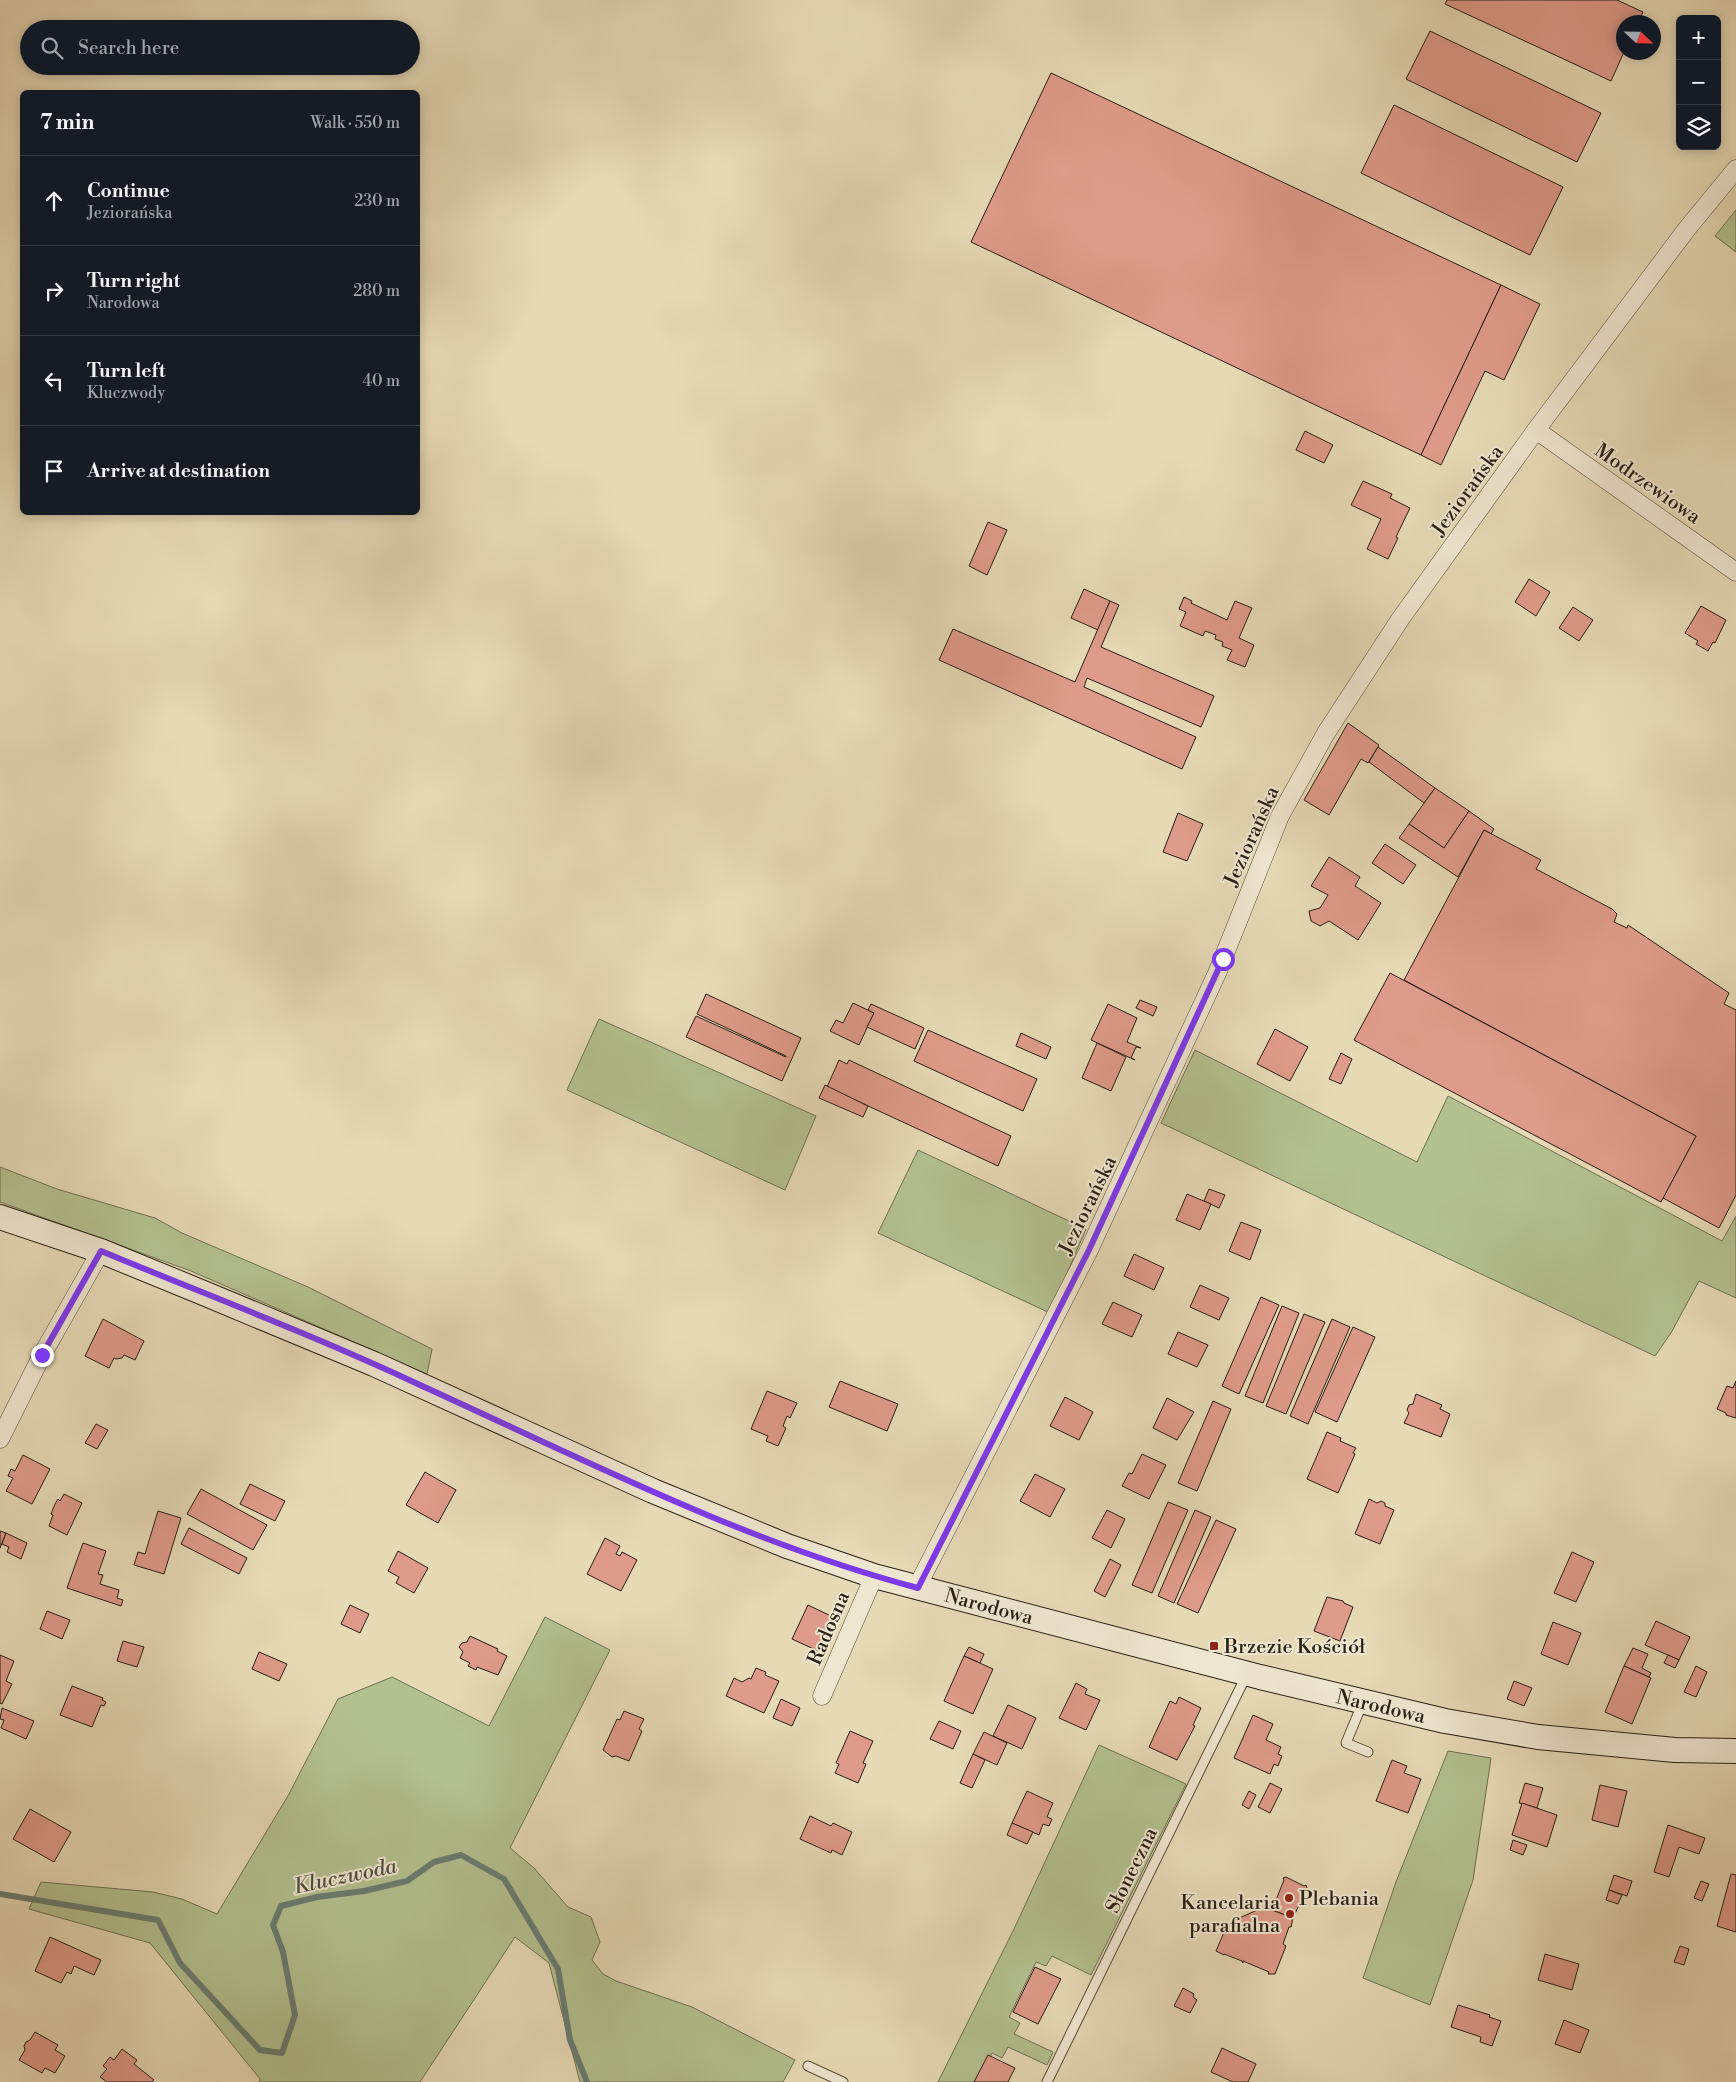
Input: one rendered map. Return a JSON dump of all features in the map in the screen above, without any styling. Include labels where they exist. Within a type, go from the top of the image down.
[{"type":"street","name":"Jeziorańska","points":[[918,1588],[1089,1250],[1218,972],[1280,816],[1326,732],[1401,618],[1536,430],[1686,230],[1736,168]]},
{"type":"street","name":"Modrzewiowa","points":[[1536,430],[1736,572]]},
{"type":"street","name":"Narodowa","points":[[0,1218],[101,1251],[374,1364],[652,1492],[787,1546],[874,1576],[1247,1674],[1445,1721],[1538,1737],[1674,1750],[1736,1751]]},
{"type":"street","points":[[0,1439],[42,1355],[101,1251]]},
{"type":"street","name":"Radosna","points":[[822,1696],[874,1576]]},
{"type":"lane","name":"Słoneczna","points":[[1047,2082],[1247,1674]]},
{"type":"lane","points":[[1363,1702],[1346,1743],[1368,1752]]},
{"type":"lane","points":[[808,2066],[843,2082]]},
{"type":"green space","points":[[1736,210],[1736,252],[1715,236]]},
{"type":"green space","points":[[599,1019],[816,1116],[785,1190],[567,1090]]},
{"type":"green space","points":[[1195,1050],[1417,1162],[1448,1096],[1722,1241],[1736,1216],[1736,1298],[1699,1281],[1671,1333],[1655,1356],[1161,1123]]},
{"type":"green space","points":[[918,1150],[1086,1229],[1050,1313],[878,1233]]},
{"type":"green space","points":[[0,1167],[57,1189],[155,1218],[182,1233],[308,1287],[432,1349],[427,1374],[191,1271],[0,1202]]},
{"type":"green space","points":[[545,1617],[610,1650],[510,1848],[534,1868],[568,1907],[591,1917],[600,1942],[592,1960],[603,1974],[616,1981],[692,2007],[795,2060],[783,2082],[580,2082],[549,1963],[515,1937],[420,2082],[259,2082],[260,2079],[150,1943],[29,1909],[41,1882],[153,1892],[182,1899],[217,1914],[289,1794],[338,1699],[392,1677],[489,1726]]},
{"type":"green space","points":[[1099,1745],[1186,1784],[1091,1975],[1052,1956],[1046,1966],[1036,1962],[1009,2017],[1020,2023],[1014,2034],[1053,2052],[1047,2065],[1008,2047],[1002,2058],[992,2053],[977,2082],[938,2082],[1014,1929]]},
{"type":"green space","points":[[1448,1751],[1491,1758],[1473,1880],[1430,2005],[1363,1978],[1396,1882]]},
{"type":"building","points":[[1447,0],[1617,0],[1643,12],[1642,15],[1616,15],[1616,60],[1620,60],[1611,81],[1445,4]]},
{"type":"building","points":[[1430,31],[1601,113],[1577,162],[1406,79]]},
{"type":"building","points":[[1051,73],[1501,285],[1421,455],[971,242]]},
{"type":"building","points":[[1394,105],[1563,187],[1530,255],[1361,173]]},
{"type":"building","points":[[1501,285],[1540,304],[1504,380],[1485,371],[1441,465],[1421,455]]},
{"type":"building","points":[[1305,431],[1333,445],[1324,463],[1296,450]]},
{"type":"building","points":[[1363,481],[1392,494],[1390,498],[1410,508],[1388,559],[1367,549],[1381,519],[1351,505]]},
{"type":"building","points":[[988,522],[1007,530],[987,575],[969,566]]},
{"type":"building","points":[[1529,579],[1550,592],[1536,616],[1515,602]]},
{"type":"building","points":[[1084,589],[1110,601],[1098,630],[1071,618]]},
{"type":"building","points":[[1184,597],[1192,601],[1191,603],[1227,620],[1235,601],[1252,608],[1239,638],[1254,645],[1245,667],[1227,660],[1232,650],[1222,646],[1223,642],[1215,639],[1216,635],[1205,631],[1203,636],[1180,626],[1186,612],[1179,609]]},
{"type":"building","points":[[1110,601],[1119,605],[1101,647],[1214,696],[1201,727],[1087,678],[1084,687],[1196,737],[1182,769],[939,660],[953,629],[1075,682]]},
{"type":"building","points":[[1701,606],[1726,620],[1715,643],[1713,642],[1708,651],[1696,644],[1698,641],[1685,633]]},
{"type":"building","points":[[1573,607],[1593,620],[1579,641],[1559,628]]},
{"type":"building","points":[[1348,723],[1379,745],[1368,763],[1361,759],[1329,815],[1304,800]]},
{"type":"building","points":[[1378,747],[1435,788],[1424,803],[1369,762]]},
{"type":"building","points":[[1435,788],[1469,811],[1444,848],[1409,824]]},
{"type":"building","points":[[1469,811],[1494,829],[1491,834],[1484,830],[1458,877],[1399,838],[1409,824],[1444,848]]},
{"type":"building","points":[[1178,813],[1203,824],[1187,861],[1163,852]]},
{"type":"building","points":[[1484,830],[1541,860],[1536,869],[1612,909],[1617,914],[1614,922],[1627,928],[1628,925],[1729,993],[1724,1004],[1736,1010],[1736,1195],[1719,1228],[1663,1198],[1696,1136],[1404,980]]},
{"type":"building","points":[[1385,844],[1416,865],[1403,884],[1372,863]]},
{"type":"building","points":[[1329,857],[1360,877],[1355,886],[1381,903],[1358,940],[1329,921],[1320,926],[1311,921],[1309,911],[1320,908],[1328,895],[1311,886]]},
{"type":"building","points":[[1390,973],[1696,1136],[1661,1202],[1354,1040]]},
{"type":"building","points":[[706,994],[801,1038],[782,1081],[686,1037],[696,1016],[786,1057],[697,1014]]},
{"type":"building","points":[[1140,1000],[1157,1007],[1153,1016],[1136,1008]]},
{"type":"building","points":[[853,1003],[874,1013],[859,1045],[830,1031],[836,1020],[843,1023]]},
{"type":"building","points":[[871,1004],[924,1028],[915,1049],[867,1027],[874,1013],[868,1010]]},
{"type":"building","points":[[1108,1004],[1137,1018],[1127,1042],[1141,1048],[1136,1047],[1131,1058],[1135,1060],[1091,1040]]},
{"type":"building","points":[[1275,1029],[1308,1047],[1290,1081],[1257,1064]]},
{"type":"building","points":[[928,1030],[1037,1079],[1023,1111],[914,1061]]},
{"type":"building","points":[[1021,1033],[1051,1047],[1046,1059],[1016,1046]]},
{"type":"building","points":[[1097,1043],[1126,1057],[1111,1091],[1082,1078]]},
{"type":"building","points":[[1341,1053],[1352,1059],[1341,1084],[1329,1079]]},
{"type":"building","points":[[839,1060],[847,1064],[849,1060],[1011,1136],[998,1166],[827,1087]]},
{"type":"building","points":[[825,1085],[868,1106],[863,1117],[819,1098]]},
{"type":"building","points":[[1209,1189],[1225,1195],[1219,1208],[1204,1201]]},
{"type":"building","points":[[1187,1194],[1211,1204],[1200,1230],[1176,1220]]},
{"type":"building","points":[[1241,1222],[1261,1230],[1250,1260],[1229,1251]]},
{"type":"building","points":[[1134,1254],[1164,1268],[1154,1290],[1124,1276]]},
{"type":"building","points":[[1200,1285],[1229,1298],[1219,1320],[1190,1307]]},
{"type":"building","points":[[1261,1297],[1279,1305],[1239,1394],[1222,1386]]},
{"type":"building","points":[[1113,1302],[1142,1315],[1132,1337],[1102,1324]]},
{"type":"building","points":[[1282,1306],[1299,1313],[1263,1403],[1245,1396]]},
{"type":"building","points":[[1304,1314],[1325,1322],[1286,1414],[1266,1406]]},
{"type":"building","points":[[103,1319],[144,1341],[135,1360],[124,1355],[122,1358],[114,1358],[109,1368],[85,1356]]},
{"type":"building","points":[[1332,1319],[1350,1327],[1308,1424],[1290,1416]]},
{"type":"building","points":[[1353,1327],[1375,1337],[1337,1422],[1315,1412]]},
{"type":"building","points":[[1178,1332],[1208,1345],[1197,1367],[1168,1354]]},
{"type":"building","points":[[840,1381],[898,1404],[887,1431],[829,1407]]},
{"type":"building","points":[[1736,1381],[1736,1418],[1726,1415],[1726,1413],[1717,1409],[1727,1386],[1733,1388]]},
{"type":"building","points":[[767,1391],[797,1403],[790,1418],[787,1416],[783,1426],[786,1428],[778,1446],[766,1441],[768,1436],[751,1429]]},
{"type":"building","points":[[1416,1394],[1442,1405],[1440,1409],[1450,1414],[1441,1437],[1404,1423],[1409,1413],[1407,1410],[1409,1405],[1413,1404]]},
{"type":"building","points":[[1065,1397],[1093,1412],[1079,1440],[1050,1426]]},
{"type":"building","points":[[1167,1398],[1194,1412],[1177,1440],[1153,1428]]},
{"type":"building","points":[[1213,1401],[1231,1409],[1197,1491],[1178,1483]]},
{"type":"building","points":[[96,1424],[108,1430],[97,1449],[85,1443]]},
{"type":"building","points":[[1327,1432],[1341,1438],[1340,1441],[1356,1448],[1338,1493],[1307,1479]]},
{"type":"building","points":[[1142,1454],[1166,1465],[1149,1499],[1122,1486],[1129,1473],[1132,1474]]},
{"type":"building","points":[[23,1455],[50,1469],[32,1504],[6,1491],[13,1478],[8,1476],[11,1469],[15,1471]]},
{"type":"building","points":[[425,1472],[456,1490],[438,1523],[406,1505]]},
{"type":"building","points":[[1035,1474],[1065,1489],[1050,1517],[1020,1501]]},
{"type":"building","points":[[250,1484],[285,1501],[275,1521],[240,1504]]},
{"type":"building","points":[[201,1489],[267,1525],[253,1550],[187,1514]]},
{"type":"building","points":[[64,1494],[82,1503],[67,1535],[49,1526],[55,1504],[58,1499],[60,1501]]},
{"type":"building","points":[[1369,1499],[1377,1503],[1381,1501],[1385,1503],[1385,1506],[1394,1510],[1380,1544],[1355,1534]]},
{"type":"building","points":[[1168,1502],[1188,1510],[1152,1593],[1132,1585]]},
{"type":"building","points":[[1107,1510],[1125,1519],[1111,1548],[1092,1538]]},
{"type":"building","points":[[1195,1510],[1211,1517],[1174,1603],[1158,1596]]},
{"type":"building","points":[[158,1511],[181,1518],[164,1574],[134,1565],[138,1552],[145,1554]]},
{"type":"building","points":[[1216,1520],[1236,1529],[1198,1613],[1177,1604]]},
{"type":"building","points":[[189,1528],[247,1558],[239,1574],[181,1544]]},
{"type":"building","points":[[0,1531],[6,1533],[0,1548]]},
{"type":"building","points":[[6,1533],[27,1543],[21,1559],[7,1552],[9,1547],[2,1544]]},
{"type":"building","points":[[605,1538],[620,1546],[616,1554],[620,1556],[622,1552],[637,1560],[621,1591],[587,1574]]},
{"type":"building","points":[[83,1543],[106,1551],[98,1574],[103,1575],[100,1584],[119,1590],[117,1598],[123,1600],[121,1606],[67,1588]]},
{"type":"building","points":[[398,1551],[428,1568],[414,1593],[396,1583],[399,1577],[388,1571]]},
{"type":"building","points":[[1572,1552],[1594,1562],[1576,1602],[1554,1593]]},
{"type":"building","points":[[1110,1559],[1121,1565],[1105,1597],[1094,1591]]},
{"type":"building","points":[[1327,1597],[1343,1601],[1353,1607],[1340,1641],[1314,1631]]},
{"type":"building","points":[[350,1605],[369,1614],[360,1633],[341,1624]]},
{"type":"building","points":[[808,1605],[833,1617],[818,1651],[792,1639]]},
{"type":"building","points":[[47,1611],[70,1620],[62,1639],[40,1629]]},
{"type":"building","points":[[1656,1621],[1690,1637],[1679,1660],[1645,1645]]},
{"type":"building","points":[[1553,1622],[1581,1633],[1568,1665],[1541,1654]]},
{"type":"building","points":[[470,1636],[498,1649],[497,1651],[507,1656],[498,1675],[477,1667],[476,1670],[468,1666],[470,1663],[460,1658],[463,1652],[459,1647],[462,1643],[467,1642]]},
{"type":"building","points":[[123,1641],[144,1647],[137,1667],[117,1661]]},
{"type":"building","points":[[969,1647],[984,1654],[980,1663],[964,1656]]},
{"type":"building","points":[[1633,1648],[1648,1654],[1642,1668],[1651,1673],[1649,1677],[1624,1666]]},
{"type":"building","points":[[259,1652],[287,1664],[279,1681],[252,1669]]},
{"type":"building","points":[[0,1655],[14,1661],[6,1681],[12,1684],[2,1704],[0,1703]]},
{"type":"building","points":[[1668,1655],[1679,1660],[1675,1668],[1664,1663]]},
{"type":"building","points":[[964,1656],[993,1669],[973,1714],[944,1701]]},
{"type":"building","points":[[1624,1666],[1651,1678],[1632,1724],[1605,1712]]},
{"type":"building","points":[[1696,1666],[1707,1672],[1696,1697],[1684,1692]]},
{"type":"building","points":[[756,1668],[766,1672],[765,1675],[779,1681],[764,1713],[726,1696],[734,1678],[742,1682],[749,1678],[751,1679]]},
{"type":"building","points":[[1514,1681],[1532,1688],[1524,1706],[1507,1699]]},
{"type":"building","points":[[1076,1683],[1087,1689],[1085,1694],[1100,1700],[1086,1730],[1059,1718]]},
{"type":"building","points":[[72,1686],[103,1698],[102,1700],[106,1702],[104,1706],[101,1705],[92,1727],[60,1715]]},
{"type":"building","points":[[1179,1697],[1201,1708],[1193,1725],[1195,1726],[1177,1760],[1149,1747],[1170,1701],[1176,1704]]},
{"type":"building","points":[[781,1699],[800,1708],[792,1726],[773,1718]]},
{"type":"building","points":[[1008,1705],[1036,1718],[1022,1749],[993,1736]]},
{"type":"building","points":[[2,1708],[34,1721],[26,1739],[1,1728],[4,1720],[0,1719]]},
{"type":"building","points":[[624,1711],[644,1719],[639,1729],[642,1731],[629,1761],[616,1756],[612,1757],[603,1750],[617,1719],[620,1720]]},
{"type":"building","points":[[1253,1715],[1273,1724],[1266,1740],[1281,1747],[1278,1754],[1282,1756],[1278,1766],[1274,1764],[1270,1774],[1234,1758]]},
{"type":"building","points":[[939,1721],[961,1731],[953,1749],[930,1739]]},
{"type":"building","points":[[850,1731],[873,1741],[863,1763],[866,1764],[858,1783],[835,1773],[839,1764],[836,1763]]},
{"type":"building","points":[[984,1732],[1007,1743],[997,1765],[973,1754]]},
{"type":"building","points":[[973,1754],[985,1760],[972,1788],[960,1783]]},
{"type":"building","points":[[1392,1760],[1407,1766],[1404,1773],[1421,1779],[1408,1813],[1376,1801]]},
{"type":"building","points":[[1270,1783],[1282,1789],[1270,1813],[1258,1807]]},
{"type":"building","points":[[1525,1783],[1543,1788],[1537,1808],[1519,1803]]},
{"type":"building","points":[[1600,1785],[1627,1791],[1618,1827],[1592,1820]]},
{"type":"building","points":[[1027,1791],[1053,1803],[1047,1817],[1052,1819],[1049,1826],[1043,1824],[1039,1835],[1012,1823]]},
{"type":"building","points":[[1249,1791],[1256,1795],[1249,1809],[1242,1805]]},
{"type":"building","points":[[1522,1803],[1557,1815],[1547,1847],[1512,1835]]},
{"type":"building","points":[[30,1809],[71,1832],[54,1862],[13,1839]]},
{"type":"building","points":[[810,1816],[831,1826],[833,1823],[852,1832],[842,1855],[832,1850],[831,1853],[800,1839]]},
{"type":"building","points":[[1012,1823],[1033,1832],[1027,1844],[1007,1835]]},
{"type":"building","points":[[1668,1825],[1705,1838],[1699,1854],[1679,1847],[1669,1877],[1654,1872]]},
{"type":"building","points":[[1513,1840],[1527,1845],[1523,1855],[1510,1850]]},
{"type":"building","points":[[1731,1874],[1736,1875],[1736,1932],[1717,1926]]},
{"type":"building","points":[[1614,1875],[1632,1881],[1627,1896],[1609,1890]]},
{"type":"building","name":"Plebania","points":[[1286,1877],[1304,1886],[1306,1885],[1307,1888],[1293,1918],[1272,1910],[1284,1880],[1283,1878]]},
{"type":"building","points":[[1701,1881],[1709,1884],[1702,1901],[1694,1898]]},
{"type":"building","points":[[1609,1890],[1622,1895],[1618,1904],[1606,1900]]},
{"type":"building","points":[[1264,1907],[1293,1918],[1283,1944],[1286,1946],[1275,1974],[1268,1974],[1269,1972],[1216,1951],[1228,1923]]},
{"type":"building","points":[[50,1937],[101,1960],[94,1975],[74,1966],[71,1974],[67,1972],[61,1983],[35,1971]]},
{"type":"building","points":[[1680,1946],[1689,1949],[1684,1965],[1674,1962]]},
{"type":"building","points":[[1545,1954],[1579,1964],[1572,1990],[1538,1980]]},
{"type":"building","points":[[1035,1967],[1061,1979],[1038,2024],[1013,2012]]},
{"type":"building","points":[[1183,1988],[1194,1994],[1193,1997],[1197,2000],[1190,2013],[1174,2006]]},
{"type":"building","points":[[1458,2005],[1490,2015],[1489,2017],[1501,2021],[1492,2046],[1480,2042],[1481,2037],[1451,2027]]},
{"type":"building","points":[[1564,2020],[1589,2030],[1580,2053],[1555,2044]]},
{"type":"building","points":[[35,2032],[58,2045],[55,2050],[65,2056],[55,2073],[45,2068],[42,2073],[19,2060],[25,2050],[26,2042],[30,2040]]},
{"type":"building","points":[[1222,2048],[1256,2064],[1248,2082],[1233,2082],[1211,2072]]},
{"type":"building","points":[[122,2049],[137,2060],[134,2064],[154,2080],[152,2082],[107,2082],[100,2077],[107,2069],[103,2066],[110,2057],[114,2060]]},
{"type":"building","points":[[988,2055],[1015,2068],[1008,2082],[974,2082]]},
{"type":"waterway","name":"Kluczwoda","points":[[0,1894],[158,1920],[180,1963],[260,2050],[282,2053],[295,2015],[283,1952],[273,1925],[281,1906],[317,1897],[364,1891],[407,1881],[434,1862],[461,1855],[504,1879],[558,1969],[570,2040],[587,2082]]},
{"type":"place","name":"Brzezie Kościół","points":[[1214,1646]]},
{"type":"place","name":"Plebania","points":[[1289,1898]]},
{"type":"place","name":"Kancelaria parafialna","points":[[1290,1914]]},
{"type":"route","points":[[42,1355],[101,1251],[374,1364],[652,1492],[810,1555],[918,1588],[968,1485],[1089,1250],[1223,959]]}]
